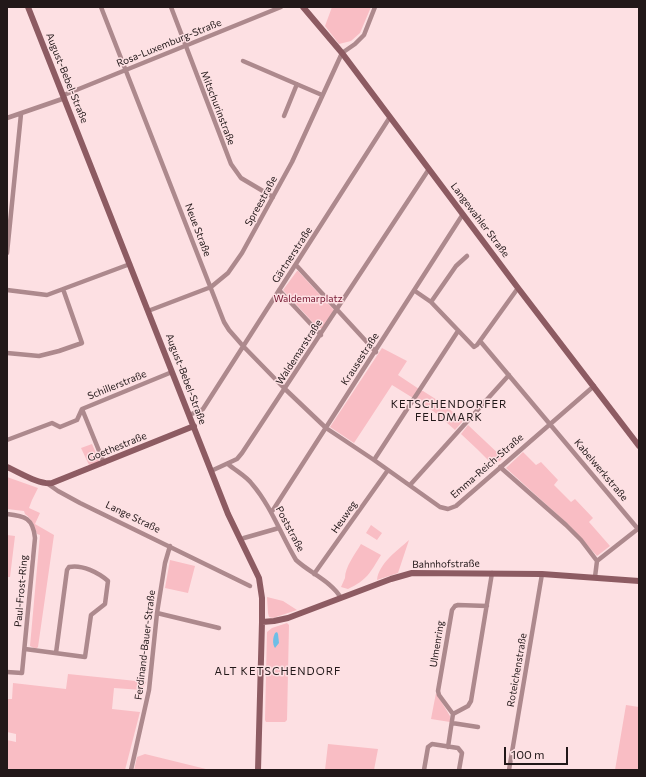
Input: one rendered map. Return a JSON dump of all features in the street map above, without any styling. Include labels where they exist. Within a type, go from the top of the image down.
[{"type":"street","name":"August-Bebel-Straße","points":[[28,7],[211,471],[240,540],[257,572],[260,583],[262,622],[258,770]]},
{"type":"street","name":"Neue Straße","points":[[101,7],[224,322],[229,330],[285,389],[326,428]]},
{"type":"street","name":"Mitschurinstraße","points":[[170,7],[231,164],[241,178],[273,197]]},
{"type":"street","name":"Rosa-Luxemburg-Straße","points":[[7,118],[64,97],[281,7]]},
{"type":"street","name":"Langewahler Straße","points":[[303,7],[342,54],[639,446]]},
{"type":"street","points":[[342,54],[364,35],[375,7]]},
{"type":"street","name":"Spreestraße","points":[[148,311],[211,287],[228,273],[242,253],[292,162],[342,54]]},
{"type":"street","points":[[243,61],[322,95]]},
{"type":"street","points":[[284,116],[297,84]]},
{"type":"street","points":[[7,253],[21,114]]},
{"type":"street","name":"Gärtnerstraße","points":[[189,415],[199,412],[203,408],[390,118]]},
{"type":"street","name":"Waldemarstraße","points":[[211,471],[228,464],[239,457],[321,335],[429,169]]},
{"type":"street","name":"Krausestraße","points":[[271,512],[415,292],[463,214]]},
{"type":"street","points":[[431,302],[456,266],[467,256]]},
{"type":"street","points":[[7,290],[47,295],[130,264]]},
{"type":"street","points":[[296,265],[376,352]]},
{"type":"street","points":[[415,292],[431,302],[474,347],[480,341],[518,288]]},
{"type":"street","points":[[7,353],[39,356],[82,343],[63,289]]},
{"type":"street","points":[[279,290],[321,335]]},
{"type":"street","points":[[374,460],[458,331]]},
{"type":"street","name":"Kabelwerkstraße","points":[[480,341],[639,528]]},
{"type":"street","name":"Schillerstraße","points":[[7,440],[52,423],[60,427],[77,420],[82,409],[172,372]]},
{"type":"street","points":[[410,485],[509,375]]},
{"type":"street","name":"Emma-Reich-Straße","points":[[326,428],[440,507],[448,509],[456,506],[594,386]]},
{"type":"street","points":[[82,409],[104,463]]},
{"type":"street","name":"Goethestraße","points":[[48,484],[57,482],[194,426]]},
{"type":"street","name":"Poststraße","points":[[228,464],[248,479],[264,500],[296,560],[337,591],[341,598]]},
{"type":"street","name":"Lange Straße","points":[[7,467],[39,482],[48,484],[58,492],[250,586]]},
{"type":"street","points":[[500,467],[581,540],[597,561],[595,577]]},
{"type":"street","name":"Heuweg","points":[[314,574],[388,470]]},
{"type":"street","name":"Paul-Frost-Ring","points":[[7,514],[20,515],[28,519],[34,531],[35,538],[22,673],[7,672]]},
{"type":"street","points":[[240,540],[279,528]]},
{"type":"street","points":[[597,561],[639,528]]},
{"type":"street","name":"Ferdinand-Bauer-Straße","points":[[131,770],[149,690],[157,613],[165,563],[170,546]]},
{"type":"street","points":[[25,649],[85,657],[91,615],[105,604],[108,581],[102,576],[88,569],[73,566],[69,567],[67,570],[56,653]]},
{"type":"street","points":[[448,747],[453,714],[468,706],[471,701],[492,573]]},
{"type":"street","name":"Bahnhofstraße","points":[[262,622],[288,618],[407,574],[542,574],[639,581]]},
{"type":"street","name":"Roteichenstraße","points":[[509,770],[542,574]]},
{"type":"street","name":"Ulmenring","points":[[453,714],[439,695],[438,691],[452,610],[458,605],[487,606]]},
{"type":"street","points":[[157,613],[220,628]]},
{"type":"street","points":[[452,723],[478,727]]},
{"type":"street","points":[[424,770],[428,747],[430,745],[458,748],[461,750],[462,753],[459,770]]},
{"type":"green space","points":[[332,7],[371,7],[360,33],[351,41],[339,44],[325,26]]},
{"type":"green space","name":"Waldemarplatz","points":[[297,271],[334,310],[323,328],[318,328],[283,290]]},
{"type":"green space","points":[[382,348],[407,361],[398,375],[419,389],[413,398],[392,385],[354,443],[330,427]]},
{"type":"green space","points":[[420,391],[423,391],[445,405],[463,421],[455,430],[437,414],[416,399]]},
{"type":"green space","points":[[468,425],[503,458],[494,466],[461,434]]},
{"type":"green space","points":[[92,444],[99,460],[98,462],[89,465],[81,448]]},
{"type":"green space","points":[[523,452],[536,465],[541,462],[558,480],[554,485],[571,502],[575,499],[593,518],[589,522],[610,546],[597,556],[569,525],[506,468]]},
{"type":"green space","points":[[7,477],[38,488],[29,508],[40,513],[35,524],[54,535],[38,647],[36,649],[30,646],[40,535],[37,534],[24,511],[7,509]]},
{"type":"green space","points":[[371,525],[382,533],[377,540],[366,533]]},
{"type":"green space","points":[[7,535],[15,536],[10,577],[7,577]]},
{"type":"green space","points":[[409,540],[398,573],[377,580],[378,574],[385,563]]},
{"type":"green space","points":[[361,544],[381,555],[364,579],[348,589],[341,587],[348,565]]},
{"type":"green space","points":[[170,560],[195,566],[188,593],[165,588]]},
{"type":"green space","points":[[267,597],[283,601],[297,610],[273,618],[269,617]]},
{"type":"green space","points":[[287,623],[289,625],[287,720],[285,722],[266,722],[267,632],[272,628]]},
{"type":"green space","points":[[68,674],[146,682],[142,690],[114,688],[112,709],[140,712],[125,770],[7,770],[7,740],[16,742],[16,734],[7,732],[7,699],[12,699],[13,683],[66,689]]},
{"type":"green space","points":[[436,693],[450,716],[450,722],[431,719]]},
{"type":"green space","points":[[626,705],[639,707],[639,770],[615,770]]},
{"type":"green space","points":[[328,744],[378,749],[374,770],[325,770]]},
{"type":"green space","points":[[145,754],[210,770],[134,770],[137,757]]},
{"type":"water","points":[[277,632],[279,643],[275,648],[273,645],[273,638]]},
{"type":"district","name":"KETSCHENDORFER FELDMARK","points":[[449,410]]},
{"type":"district","name":"ALT KETSCHENDORF","points":[[278,671]]}]
